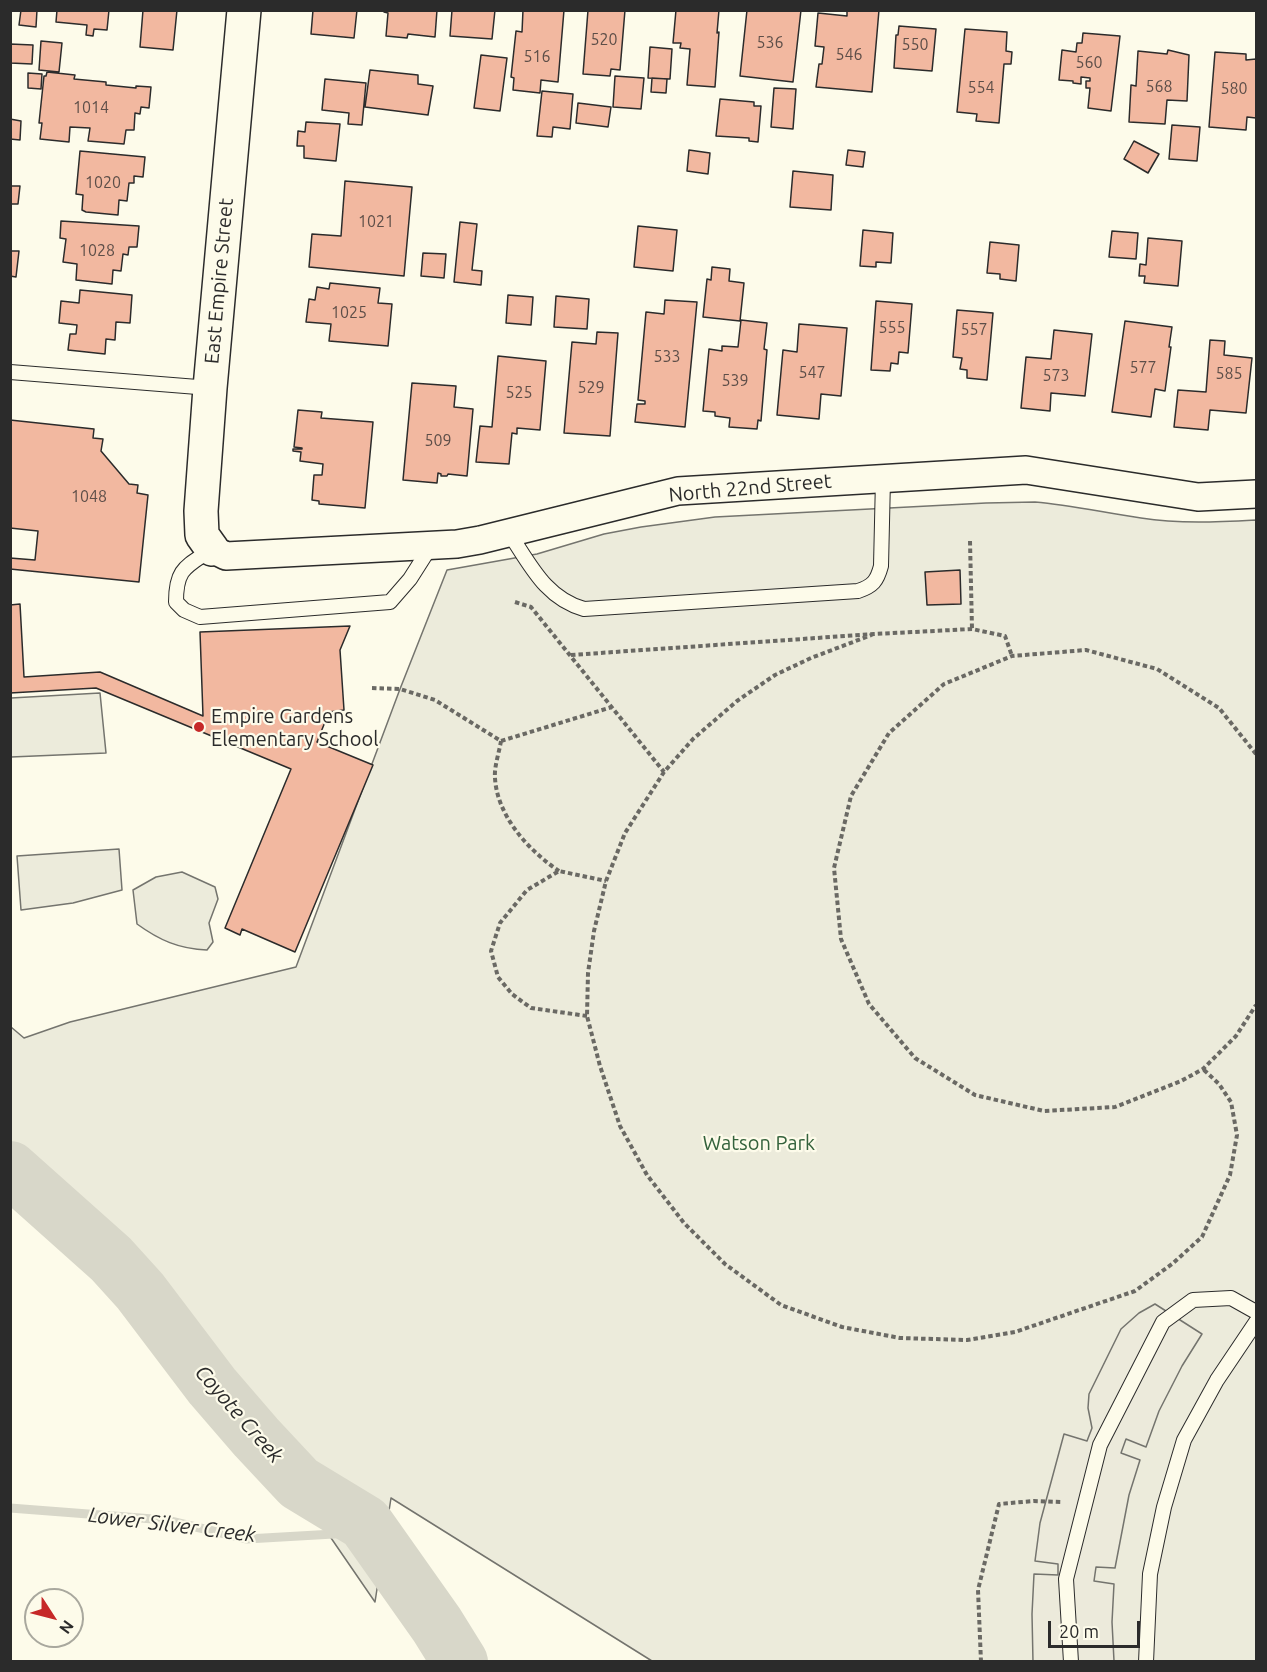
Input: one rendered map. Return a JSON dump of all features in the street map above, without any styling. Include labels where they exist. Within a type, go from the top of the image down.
[{"type":"street","name":"East Empire Street","points":[[212,549],[202,535],[201,511],[244,10]]},
{"type":"street","name":"North 22nd Street","points":[[212,549],[226,556],[457,544],[678,491],[1026,470],[1198,497],[1257,494]]},
{"type":"lane","points":[[10,372],[210,388]]},
{"type":"lane","points":[[508,533],[545,585],[569,604],[584,609],[858,591],[871,587],[878,578],[881,566],[883,478]]},
{"type":"lane","points":[[212,549],[184,568],[176,583],[176,602],[184,610],[200,617],[390,602],[410,579],[432,544]]},
{"type":"lane","points":[[1071,1662],[1066,1579],[1100,1445],[1163,1322],[1193,1300],[1231,1298],[1257,1312]]},
{"type":"lane","points":[[1146,1662],[1150,1575],[1164,1507],[1184,1440],[1217,1380],[1257,1322]]},
{"type":"path","points":[[970,541],[972,629]]},
{"type":"path","points":[[515,602],[531,607],[664,772]]},
{"type":"path","points":[[571,655],[972,629],[1005,636],[1012,656]]},
{"type":"path","points":[[874,634],[811,658],[775,675],[736,700],[693,739],[664,772],[625,833],[606,881],[594,932],[588,973],[587,1016],[620,1126],[647,1175],[684,1224],[725,1264],[781,1305],[842,1327],[900,1338],[967,1340],[1015,1332],[1135,1291],[1172,1264],[1202,1237],[1230,1175],[1237,1135],[1230,1102],[1219,1084],[1203,1069]]},
{"type":"path","points":[[1257,754],[1219,708],[1157,669],[1086,650],[1012,656],[944,684],[888,733],[851,796],[834,868],[841,939],[869,1004],[915,1058],[975,1095],[1044,1111],[1115,1107],[1181,1081],[1203,1069],[1236,1036],[1257,1005]]},
{"type":"path","points":[[372,688],[400,689],[435,700],[501,741],[612,707]]},
{"type":"path","points":[[501,741],[494,777],[500,805],[515,828],[544,861],[559,871],[606,881]]},
{"type":"path","points":[[559,871],[527,890],[500,923],[490,951],[498,977],[512,993],[531,1008],[587,1016]]},
{"type":"path","points":[[981,1662],[978,1590],[999,1504],[1034,1501],[1086,1502]]},
{"type":"green space","name":"Watson Park","points":[[1035,502],[1170,521],[1256,520],[1256,1661],[652,1661],[391,1498],[375,1602],[285,1471],[11,1175],[11,1027],[24,1038],[70,1022],[296,967],[447,570],[537,554],[604,534],[715,517]]},
{"type":"green space","points":[[100,693],[106,753],[11,757],[11,698]]},
{"type":"green space","points":[[119,849],[122,890],[73,903],[21,910],[17,856]]},
{"type":"green space","points":[[182,872],[215,887],[218,899],[209,923],[213,942],[207,950],[170,943],[137,924],[133,890],[156,877]]},
{"type":"shaded area","points":[[1155,1304],[1202,1334],[1182,1366],[1159,1411],[1146,1447],[1126,1439],[1121,1453],[1140,1460],[1129,1495],[1115,1568],[1096,1567],[1094,1581],[1114,1584],[1112,1622],[1114,1661],[1033,1662],[1034,1574],[1058,1575],[1058,1564],[1035,1561],[1040,1523],[1064,1434],[1087,1441],[1092,1428],[1088,1408],[1089,1394],[1121,1329],[1139,1313]]},
{"type":"building","points":[[21,10],[37,10],[36,27],[19,25]]},
{"type":"building","points":[[57,10],[109,10],[107,30],[94,29],[93,36],[86,35],[87,25],[56,22]]},
{"type":"building","points":[[143,10],[177,10],[173,50],[140,47]]},
{"type":"building","points":[[313,10],[357,10],[354,38],[311,34]]},
{"type":"building","points":[[384,10],[437,10],[435,37],[408,34],[407,38],[386,36],[388,13]]},
{"type":"building","points":[[452,10],[495,10],[492,39],[450,36]]},
{"type":"building","points":[[523,10],[564,10],[558,82],[541,80],[540,93],[513,90],[514,78],[511,77],[516,31],[522,32]]},
{"type":"building","points":[[588,10],[625,10],[620,70],[611,69],[610,76],[583,74]]},
{"type":"building","points":[[676,10],[719,10],[715,87],[687,85],[690,49],[680,48],[681,43],[673,43]]},
{"type":"building","points":[[747,10],[801,10],[793,82],[740,76]]},
{"type":"building","points":[[847,10],[879,10],[872,92],[816,87],[824,47],[815,46],[818,13],[847,16]]},
{"type":"building","points":[[899,26],[936,29],[932,71],[894,68],[896,35],[898,35]]},
{"type":"building","points":[[965,29],[1007,32],[1006,51],[1012,52],[1011,64],[1004,64],[999,123],[976,121],[977,114],[957,112]]},
{"type":"building","points":[[1083,33],[1120,36],[1111,111],[1088,108],[1090,88],[1086,88],[1086,81],[1090,81],[1090,78],[1081,77],[1081,84],[1059,80],[1062,50],[1076,52],[1077,43],[1082,43]]},
{"type":"building","points":[[41,41],[62,43],[59,72],[39,70]]},
{"type":"building","points":[[10,44],[33,45],[32,64],[10,63]]},
{"type":"building","points":[[650,47],[672,49],[670,79],[648,78]]},
{"type":"building","points":[[1168,50],[1189,55],[1187,101],[1167,100],[1165,124],[1129,122],[1131,85],[1136,86],[1138,51],[1167,54]]},
{"type":"building","points":[[1215,52],[1246,54],[1246,60],[1256,59],[1256,118],[1247,117],[1246,130],[1209,127]]},
{"type":"building","points":[[481,55],[507,58],[500,111],[474,108]]},
{"type":"building","points":[[370,70],[418,75],[418,84],[433,86],[428,115],[365,107]]},
{"type":"building","points":[[47,72],[75,75],[74,79],[106,82],[106,85],[151,87],[149,108],[141,107],[140,114],[135,113],[134,130],[126,130],[124,144],[88,141],[90,128],[70,127],[69,142],[40,139],[42,123],[39,123],[44,76]]},
{"type":"building","points":[[28,73],[42,74],[41,89],[28,88]]},
{"type":"building","points":[[615,76],[644,78],[641,109],[613,107]]},
{"type":"building","points":[[652,78],[667,79],[666,93],[651,92]]},
{"type":"building","points":[[325,79],[366,83],[362,125],[348,124],[349,113],[322,110]]},
{"type":"building","points":[[774,88],[796,89],[793,129],[771,127]]},
{"type":"building","points":[[542,91],[573,94],[570,129],[553,127],[552,137],[537,136]]},
{"type":"building","points":[[720,99],[754,102],[754,106],[761,106],[758,142],[749,141],[749,138],[716,136]]},
{"type":"building","points":[[578,103],[611,107],[608,127],[576,123]]},
{"type":"building","points":[[10,119],[21,121],[20,140],[10,139]]},
{"type":"building","points":[[306,122],[340,124],[336,161],[304,158],[304,146],[297,146],[298,131],[305,132]]},
{"type":"building","points":[[1172,125],[1200,127],[1197,161],[1169,159]]},
{"type":"building","points":[[1134,141],[1159,154],[1148,173],[1124,159]]},
{"type":"building","points":[[689,150],[710,153],[708,174],[687,171]]},
{"type":"building","points":[[848,150],[865,152],[863,167],[846,165]]},
{"type":"building","points":[[80,151],[145,157],[143,177],[134,176],[134,183],[129,183],[127,201],[119,200],[118,215],[82,210],[83,195],[76,194]]},
{"type":"building","points":[[793,171],[833,175],[831,210],[790,207]]},
{"type":"building","points":[[345,181],[412,187],[404,276],[309,267],[312,234],[341,236]]},
{"type":"building","points":[[10,186],[20,186],[18,204],[10,204]]},
{"type":"building","points":[[61,221],[139,226],[137,247],[129,247],[128,255],[123,254],[121,271],[113,270],[112,284],[76,280],[77,264],[63,262],[66,239],[60,238]]},
{"type":"building","points":[[460,222],[477,224],[472,270],[482,271],[481,285],[454,282]]},
{"type":"building","points":[[638,226],[677,230],[673,271],[634,267]]},
{"type":"building","points":[[863,230],[893,233],[891,263],[876,262],[876,267],[860,266]]},
{"type":"building","points":[[1112,231],[1138,233],[1136,259],[1109,257]]},
{"type":"building","points":[[1148,238],[1182,241],[1178,286],[1144,283],[1145,276],[1139,276],[1140,264],[1146,265]]},
{"type":"building","points":[[990,242],[1019,245],[1016,281],[1000,279],[1000,274],[987,273]]},
{"type":"building","points":[[10,251],[19,251],[16,277],[10,276]]},
{"type":"building","points":[[423,253],[446,254],[444,278],[421,276]]},
{"type":"building","points":[[712,267],[730,269],[729,281],[744,283],[740,321],[703,317],[707,279],[711,280]]},
{"type":"building","points":[[330,283],[380,288],[378,303],[392,304],[388,346],[329,341],[331,324],[306,322],[309,299],[315,300],[317,287],[329,289]]},
{"type":"building","points":[[80,290],[132,295],[130,323],[116,322],[115,340],[106,339],[105,354],[68,350],[70,334],[76,334],[77,325],[59,323],[61,301],[79,303]]},
{"type":"building","points":[[508,295],[533,297],[531,325],[506,323]]},
{"type":"building","points":[[556,296],[589,299],[587,329],[554,327]]},
{"type":"building","points":[[665,300],[697,302],[685,427],[635,422],[637,404],[645,404],[645,401],[638,400],[646,312],[664,314]]},
{"type":"building","points":[[876,301],[912,304],[908,353],[899,352],[898,364],[891,363],[890,371],[871,370]]},
{"type":"building","points":[[957,310],[993,313],[987,380],[967,378],[967,370],[960,369],[962,358],[953,357]]},
{"type":"building","points":[[741,320],[767,323],[761,421],[758,420],[757,429],[729,427],[730,418],[715,416],[715,412],[703,411],[709,349],[722,351],[722,346],[738,347]]},
{"type":"building","points":[[1125,321],[1172,327],[1165,391],[1155,389],[1151,417],[1112,412]]},
{"type":"building","points":[[799,324],[847,328],[841,396],[821,394],[819,419],[777,415],[783,350],[797,352]]},
{"type":"building","points":[[1054,330],[1092,334],[1085,396],[1051,393],[1050,411],[1021,408],[1026,357],[1051,359]]},
{"type":"building","points":[[597,332],[618,333],[610,436],[564,433],[572,342],[596,344]]},
{"type":"building","points":[[1210,340],[1225,341],[1224,355],[1252,358],[1246,413],[1210,410],[1208,430],[1174,427],[1178,390],[1206,392]]},
{"type":"building","points":[[498,356],[546,361],[540,430],[517,428],[517,434],[512,433],[509,464],[476,462],[480,426],[492,427]]},
{"type":"building","points":[[412,383],[456,386],[454,407],[473,409],[467,476],[448,474],[441,476],[438,473],[437,483],[403,480]]},
{"type":"building","points":[[298,410],[322,412],[321,418],[373,422],[365,508],[319,504],[319,501],[312,500],[314,475],[322,475],[323,464],[300,461],[301,452],[293,451],[293,449],[302,449],[294,447]]},
{"type":"building","points":[[10,420],[94,429],[93,438],[103,439],[101,451],[129,484],[138,485],[137,493],[148,495],[139,582],[10,569],[10,558],[35,560],[38,531],[10,528]]},
{"type":"building","points":[[960,570],[961,604],[927,605],[925,572]]},
{"type":"building","points":[[20,604],[24,677],[100,672],[203,716],[200,632],[350,626],[340,650],[344,710],[329,712],[317,742],[373,765],[295,952],[242,929],[240,935],[225,928],[291,769],[96,688],[10,693],[10,605]]},
{"type":"waterway","name":"Coyote Creek","points":[[10,1169],[111,1259],[140,1291],[212,1386],[299,1483],[365,1523],[437,1625],[460,1662]]},
{"type":"waterway","name":"Lower Silver Creek","points":[[10,1508],[166,1520],[247,1539],[351,1533],[365,1523]]},
{"type":"place","name":"Empire Gardens Elementary School","points":[[199,727]]}]
